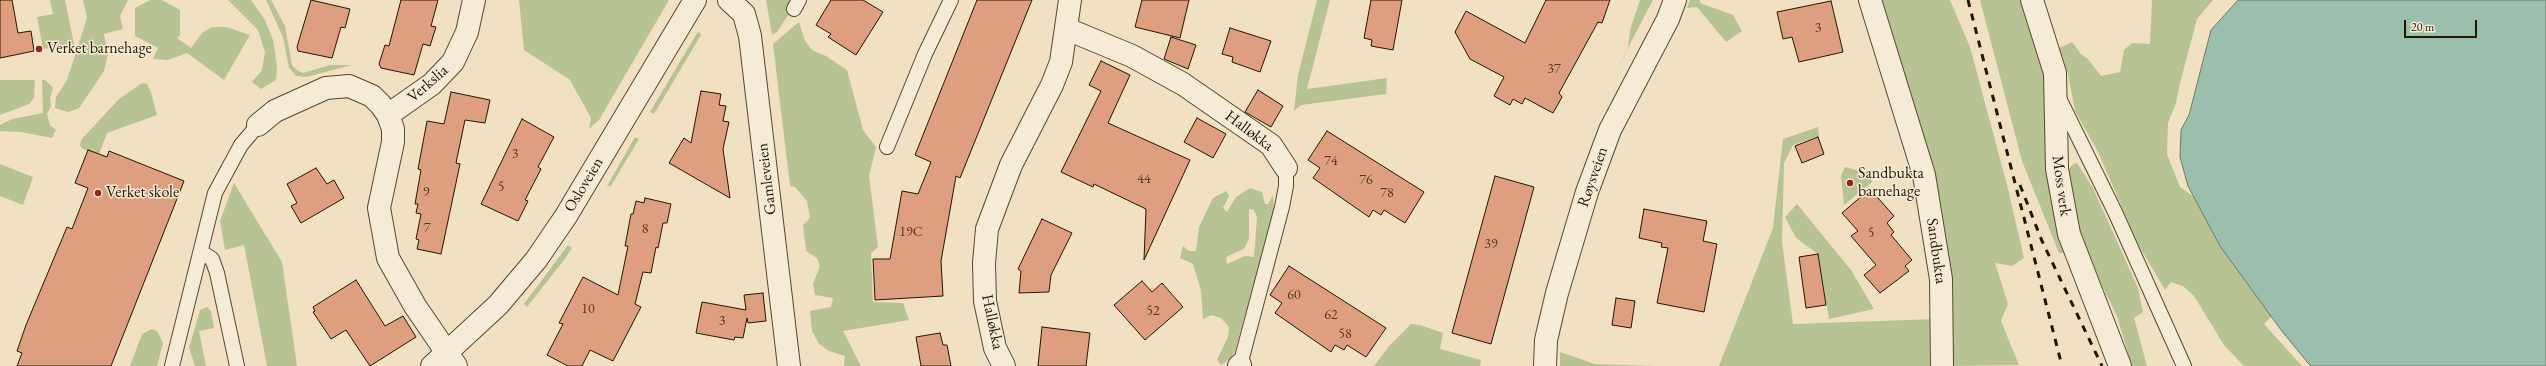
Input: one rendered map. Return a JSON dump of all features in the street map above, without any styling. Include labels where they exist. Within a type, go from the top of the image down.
[{"type":"street","name":"Verkslia","points":[[388,115],[432,84],[453,62],[467,32],[474,0]]},
{"type":"street","name":"Osloveien","points":[[432,366],[452,359],[536,260],[566,216],[695,0]]},
{"type":"street","name":"Gamleveien","points":[[729,0],[744,14],[750,36],[789,366]]},
{"type":"street","name":"Halløkka","points":[[1004,366],[995,348],[985,301],[984,264],[987,229],[1012,165],[1052,85],[1061,62],[1070,0]]},
{"type":"street","name":"Røysveien","points":[[1545,366],[1546,340],[1557,293],[1587,192],[1610,130],[1668,19],[1675,0]]},
{"type":"street","name":"Sandbukta","points":[[1870,0],[1924,175],[1941,279],[1942,366]]},
{"type":"street","name":"Moss verk","points":[[2032,0],[2056,73],[2056,151],[2063,209],[2083,274],[2120,366]]},
{"type":"street","name":"Halløkka","points":[[1067,29],[1132,56],[1183,84],[1271,145],[1286,168]]},
{"type":"street","points":[[258,125],[275,112],[326,88],[349,86],[372,96],[388,115],[393,129],[393,142],[379,208],[388,258],[415,306],[452,359]]},
{"type":"lane","points":[[887,147],[925,54],[951,0]]},
{"type":"lane","points":[[2057,94],[2115,212],[2184,366]]},
{"type":"lane","points":[[172,366],[208,219],[220,182],[241,145],[258,125]]},
{"type":"lane","name":"Halløkka","points":[[1240,366],[1282,207],[1286,186],[1286,168]]},
{"type":"lane","points":[[201,252],[212,259],[217,273],[237,366]]},
{"type":"shaded area","points":[[50,0],[65,0],[74,44],[43,49],[37,17],[53,14]]},
{"type":"shaded area","points":[[83,0],[128,0],[120,16],[123,29],[104,34],[108,54],[104,71],[79,108],[68,112],[55,108],[56,97],[67,80],[87,18]]},
{"type":"shaded area","points":[[150,0],[162,0],[180,10],[180,35],[177,38],[191,48],[202,33],[212,27],[226,27],[250,35],[224,80],[187,53],[168,60],[153,59],[158,48],[135,36],[135,8]]},
{"type":"shaded area","points":[[228,0],[251,0],[265,20],[273,40],[277,66],[276,80],[261,89],[252,82],[262,70],[265,52],[258,30]]},
{"type":"shaded area","points":[[266,0],[271,0],[285,26],[292,65],[297,70],[303,73],[330,65],[352,65],[306,77],[296,76],[289,68],[283,37]]},
{"type":"shaded area","points":[[519,0],[669,0],[599,120],[589,129],[591,118],[570,80],[524,50]]},
{"type":"shaded area","points":[[766,0],[791,0],[786,10],[789,14],[777,32],[772,35]]},
{"type":"shaded area","points":[[1317,0],[1330,0],[1307,89],[1387,78],[1386,94],[1301,105],[1294,111],[1298,75]]},
{"type":"shaded area","points":[[1640,0],[1653,0],[1610,82],[1628,47],[1630,30]]},
{"type":"shaded area","points":[[1690,0],[1700,0],[1700,3],[1733,15],[1742,31],[1726,42],[1697,7],[1687,8]]},
{"type":"shaded area","points":[[1882,0],[1950,0],[1970,47],[2007,185],[2024,258],[2012,266],[1995,263],[2008,304],[2001,321],[2019,365],[1951,366],[1952,319]]},
{"type":"shaded area","points":[[1980,0],[2020,0],[2045,61],[2066,252],[2059,253],[2022,161]]},
{"type":"shaded area","points":[[2152,0],[2213,0],[2197,19],[2176,103],[2168,123],[2167,154],[2180,187],[2194,197],[2220,246],[2272,316],[2264,324],[2302,366],[2244,366],[2224,345],[2194,296],[2183,286],[2171,282],[2165,290],[2138,244],[2098,152],[2075,111],[2068,74],[2059,48],[2072,42],[2101,76],[2120,72],[2124,50],[2132,43],[2150,44]]},
{"type":"shaded area","points":[[2238,0],[2546,0],[2546,366],[2311,366],[2308,363],[2281,330],[2220,246],[2188,186],[2180,157],[2181,130],[2189,115],[2211,30]]},
{"type":"shaded area","points":[[799,22],[805,41],[812,50],[826,56],[847,70],[863,130],[876,147],[869,176],[878,247],[871,253],[873,302],[903,303],[909,320],[843,331],[861,366],[844,366],[845,356],[829,351],[819,344],[812,331],[810,311],[831,307],[833,298],[815,295],[813,284],[820,266],[817,258],[806,251],[803,225],[810,218],[807,201],[795,187],[790,186],[773,44]]},
{"type":"shaded area","points":[[699,32],[701,35],[654,114],[650,112],[697,33]]},
{"type":"shaded area","points":[[0,80],[35,80],[34,98],[29,104],[0,115]]},
{"type":"shaded area","points":[[42,80],[45,80],[53,88],[50,98],[51,106],[47,114],[50,125],[56,130],[52,138],[21,132],[0,131],[0,125],[12,119],[43,113]]},
{"type":"shaded area","points":[[142,83],[147,84],[151,92],[157,115],[107,133],[99,154],[83,149],[80,146],[81,140],[119,99]]},
{"type":"shaded area","points":[[1818,127],[1819,136],[1793,145],[1784,163],[1782,242],[1793,324],[1936,319],[1937,366],[1719,366],[1773,228],[1783,139]]},
{"type":"shaded area","points":[[635,137],[639,139],[611,186],[607,186]]},
{"type":"shaded area","points":[[2077,163],[2093,188],[2138,288],[2143,312],[2134,318],[2147,366],[2132,366],[2117,316],[2083,248],[2068,185],[2069,169],[2073,164]]},
{"type":"shaded area","points":[[0,164],[33,177],[23,205],[0,196]]},
{"type":"shaded area","points":[[1845,167],[1875,175],[1871,183],[1844,205],[1841,176]]},
{"type":"shaded area","points":[[234,183],[282,262],[297,366],[267,366],[244,245],[225,250],[220,221]]},
{"type":"shaded area","points":[[1250,188],[1262,192],[1265,204],[1268,204],[1273,195],[1274,210],[1235,351],[1231,358],[1221,365],[1217,360],[1228,337],[1229,327],[1221,318],[1211,315],[1203,319],[1201,291],[1193,264],[1180,258],[1183,246],[1189,251],[1196,251],[1199,227],[1213,198],[1226,191],[1229,196],[1223,208],[1227,212],[1236,197]],"holes":[[[1249,209],[1254,210],[1257,217],[1254,257],[1245,256],[1227,264],[1226,257],[1244,249],[1249,239]]]},
{"type":"shaded area","points":[[1797,204],[1851,270],[1874,309],[1829,319],[1818,254],[1796,238],[1785,217]]},
{"type":"shaded area","points":[[568,245],[572,248],[527,307],[524,304]]},
{"type":"shaded area","points":[[207,307],[211,311],[214,328],[199,331],[206,366],[195,366],[189,348],[200,310]]},
{"type":"shaded area","points":[[1411,324],[1420,325],[1443,333],[1440,349],[1481,360],[1480,366],[1374,366],[1389,346]]},
{"type":"shaded area","points":[[152,329],[157,331],[163,343],[157,366],[130,366],[142,334]]},
{"type":"shaded area","points":[[1560,352],[1595,364],[1655,366],[1560,366]]},
{"type":"building","points":[[0,0],[12,0],[18,33],[31,31],[34,51],[0,58]]},
{"type":"building","points":[[311,0],[350,9],[345,28],[341,27],[332,58],[298,51],[297,47]]},
{"type":"building","points":[[401,0],[438,0],[431,26],[436,27],[430,46],[423,44],[414,75],[381,68],[379,64],[385,45],[389,46]]},
{"type":"building","points":[[831,0],[863,0],[883,12],[856,55],[828,37],[831,34],[816,25]]},
{"type":"building","points":[[977,0],[1032,0],[960,178],[956,176],[941,261],[943,296],[875,300],[873,259],[890,259],[902,191],[918,194],[931,162],[915,155]]},
{"type":"building","points":[[1142,0],[1189,0],[1180,38],[1135,27]]},
{"type":"building","points":[[1371,0],[1402,0],[1393,50],[1371,46],[1372,40],[1364,38]]},
{"type":"building","points":[[1546,0],[1610,0],[1602,23],[1598,22],[1559,93],[1562,97],[1553,113],[1525,98],[1522,104],[1513,99],[1510,105],[1494,96],[1504,77],[1470,59],[1455,32],[1466,11],[1525,43]]},
{"type":"building","points":[[1831,1],[1843,52],[1799,62],[1792,37],[1783,39],[1777,12]]},
{"type":"building","points":[[1230,28],[1271,41],[1260,72],[1232,62],[1233,57],[1222,54]]},
{"type":"building","points":[[1171,37],[1196,45],[1188,69],[1164,59]]},
{"type":"building","points":[[1101,61],[1130,75],[1108,123],[1190,160],[1144,260],[1146,209],[1094,184],[1093,187],[1061,172],[1101,91],[1089,85]]},
{"type":"building","points":[[1258,90],[1283,106],[1271,127],[1245,112]]},
{"type":"building","points":[[701,91],[721,94],[719,105],[726,106],[723,121],[729,122],[723,149],[730,198],[669,163],[684,138],[691,143]]},
{"type":"building","points":[[451,92],[490,100],[485,123],[465,120],[456,163],[460,164],[441,254],[417,249],[419,240],[416,239],[421,214],[416,213],[418,204],[415,204],[421,170],[418,169],[427,121],[444,124]]},
{"type":"building","points":[[1197,118],[1226,134],[1213,158],[1184,142]]},
{"type":"building","points":[[522,119],[554,137],[538,167],[541,169],[525,200],[528,201],[518,221],[481,204]]},
{"type":"building","points":[[1327,131],[1424,192],[1405,223],[1384,210],[1381,215],[1373,210],[1369,217],[1313,178],[1320,168],[1308,160]]},
{"type":"building","points":[[1818,137],[1824,154],[1802,163],[1795,146]]},
{"type":"building","points":[[88,150],[107,157],[109,151],[184,181],[111,366],[17,366],[22,353],[17,351],[26,325],[67,227],[72,229],[88,188],[75,183]]},
{"type":"building","points":[[316,168],[327,184],[334,180],[344,198],[301,223],[291,206],[297,203],[287,184]]},
{"type":"building","points":[[1495,176],[1534,187],[1491,344],[1452,333]]},
{"type":"building","points":[[1870,189],[1894,216],[1887,223],[1894,232],[1891,235],[1912,260],[1905,266],[1909,271],[1880,293],[1864,275],[1876,265],[1851,236],[1858,231],[1842,213]]},
{"type":"building","points":[[645,198],[671,204],[667,223],[663,223],[658,248],[656,247],[651,273],[643,272],[635,304],[641,307],[613,361],[590,350],[582,366],[568,366],[547,355],[563,324],[559,323],[583,277],[618,295],[628,246],[625,246],[631,214],[633,214],[636,201],[644,203]]},
{"type":"building","points":[[1644,209],[1707,221],[1703,241],[1717,244],[1704,312],[1657,303],[1668,248],[1661,247],[1662,243],[1639,238]]},
{"type":"building","points":[[1042,219],[1072,233],[1051,275],[1049,292],[1019,293],[1021,271],[1018,269]]},
{"type":"building","points":[[1818,254],[1826,305],[1806,308],[1799,257]]},
{"type":"building","points":[[1289,266],[1386,328],[1366,357],[1347,345],[1344,350],[1335,345],[1331,352],[1275,313],[1282,303],[1270,295]]},
{"type":"building","points":[[356,280],[385,326],[403,316],[416,337],[370,366],[346,330],[331,339],[313,312],[315,311],[313,307]]},
{"type":"building","points":[[1142,281],[1152,292],[1162,283],[1183,307],[1145,340],[1114,305]]},
{"type":"building","points":[[763,293],[766,321],[748,323],[747,318],[743,338],[735,337],[734,340],[696,333],[702,302],[746,310],[744,295]]},
{"type":"building","points":[[1616,298],[1635,301],[1631,328],[1612,325]]},
{"type":"building","points":[[1042,327],[1090,333],[1086,366],[1038,366]]},
{"type":"building","points":[[940,333],[943,345],[947,345],[951,366],[921,366],[916,337]]},
{"type":"railway","points":[[1968,0],[2062,366]]},
{"type":"railway","points":[[2020,185],[2042,241],[2102,366]]},
{"type":"place","name":"Verket barnehage","points":[[39,49]]},
{"type":"place","name":"Sandbukta barnehage","points":[[1850,183]]},
{"type":"place","name":"Verket skole","points":[[98,193]]}]
